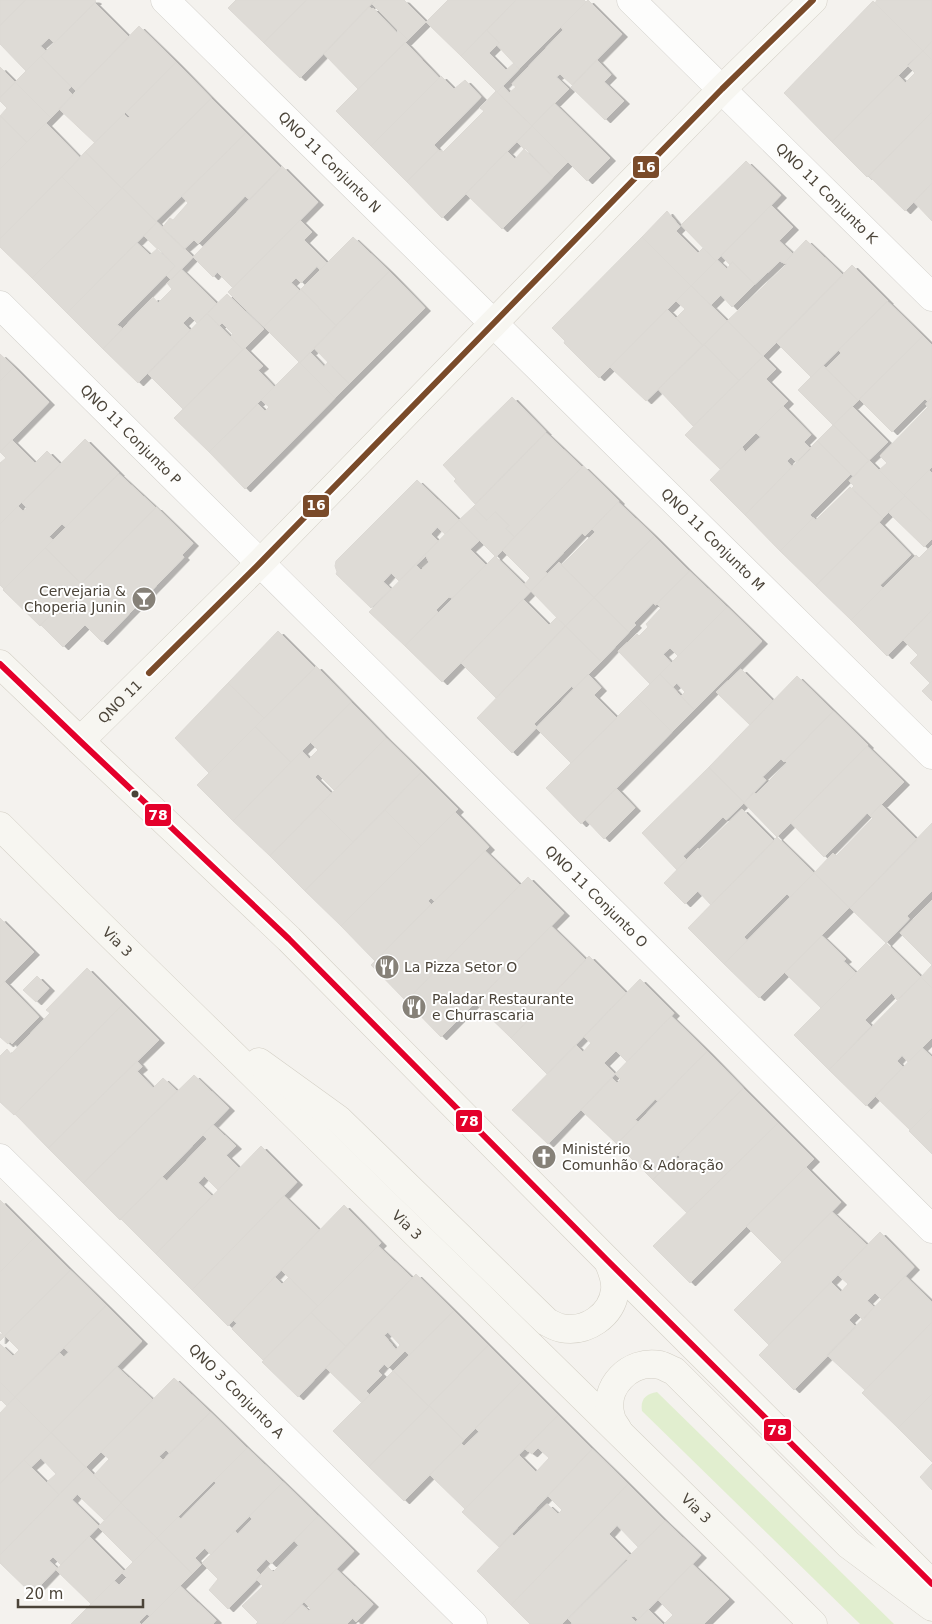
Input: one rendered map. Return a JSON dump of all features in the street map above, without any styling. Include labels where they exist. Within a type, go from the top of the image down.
[{"type":"main road","name":"QNO 11","points":[[80,742],[260,563],[722,89],[813,0]]},
{"type":"main road","points":[[0,664],[289,939],[932,1584]]},
{"type":"main road","name":"Via 3","points":[[0,827],[184,1009],[618,1430],[813,1624]]},
{"type":"main road","points":[[184,1009],[338,1119],[547,1322],[560,1328],[574,1329],[589,1325],[601,1317],[611,1305],[615,1290],[614,1275],[608,1261]]},
{"type":"main road","points":[[618,1430],[611,1418],[609,1404],[612,1389],[620,1377],[631,1369],[646,1364],[661,1365],[674,1371],[850,1545],[932,1607]]},
{"type":"street","name":"QNO 11 Conjunto N","points":[[165,0],[495,324]]},
{"type":"street","name":"QNO 11 Conjunto K","points":[[631,0],[932,297]]},
{"type":"street","name":"QNO 11 Conjunto P","points":[[0,305],[260,563]]},
{"type":"street","name":"QNO 11 Conjunto M","points":[[495,324],[932,755]]},
{"type":"street","name":"QNO 11 Conjunto O","points":[[260,563],[932,1230]]},
{"type":"street","name":"QNO 3 Conjunto A","points":[[0,1158],[473,1624]]},
{"type":"green space","points":[[657,1392],[894,1624],[860,1624],[642,1411],[643,1400],[650,1394]]},
{"type":"building","points":[[0,0],[25,0],[0,26]]},
{"type":"building","points":[[25,0],[96,1],[54,43],[49,38],[40,46],[46,51],[26,71],[0,44],[0,26]]},
{"type":"building","points":[[236,0],[306,0],[264,43],[228,8]]},
{"type":"building","points":[[306,0],[375,0],[300,78],[264,43]]},
{"type":"building","points":[[375,0],[404,0],[426,22],[408,40],[372,4]]},
{"type":"building","points":[[448,0],[516,0],[461,56],[426,22]]},
{"type":"building","points":[[516,0],[584,0],[586,2],[519,69],[497,45],[499,43],[487,30]]},
{"type":"building","points":[[588,0],[622,34],[572,85],[560,74],[556,77],[569,89],[532,126],[497,92],[503,86],[509,93],[516,87],[512,84],[563,30],[561,27]]},
{"type":"building","points":[[877,0],[932,0],[932,41],[923,51],[875,3]]},
{"type":"building","points":[[873,1],[923,51],[832,142],[784,93]]},
{"type":"building","points":[[95,3],[129,37],[76,91],[41,56]]},
{"type":"building","points":[[369,7],[373,8],[397,33],[398,30],[408,40],[358,89],[324,54]]},
{"type":"building","points":[[139,26],[176,62],[95,143],[59,109]]},
{"type":"building","points":[[487,30],[499,43],[489,53],[506,70],[514,63],[519,69],[497,92],[461,56]]},
{"type":"building","points":[[932,41],[932,60],[923,51]]},
{"type":"building","points":[[405,42],[439,78],[371,146],[336,111]]},
{"type":"building","points":[[923,51],[932,60],[932,112],[867,177],[832,142],[898,75],[905,83],[915,73],[907,65]]},
{"type":"building","points":[[41,56],[71,87],[68,90],[73,95],[51,118],[15,82]]},
{"type":"building","points":[[597,60],[611,75],[604,82],[624,101],[605,120],[571,87]]},
{"type":"building","points":[[176,62],[211,98],[122,188],[85,152],[124,114],[128,118],[130,117],[126,113]]},
{"type":"building","points":[[0,67],[15,82],[0,98]]},
{"type":"building","points":[[441,76],[454,89],[465,80],[481,97],[434,145],[438,150],[407,182],[371,146]]},
{"type":"building","points":[[15,82],[51,118],[27,142],[0,116],[7,108],[0,101],[0,98]]},
{"type":"building","points":[[496,91],[532,126],[442,218],[407,182],[438,150],[443,152],[484,111],[480,108]]},
{"type":"building","points":[[211,98],[246,133],[156,221],[122,188]]},
{"type":"building","points":[[554,103],[610,158],[587,181],[532,126]]},
{"type":"building","points":[[932,112],[932,183],[905,211],[869,176]]},
{"type":"building","points":[[0,116],[27,142],[0,169]]},
{"type":"building","points":[[46,123],[80,158],[0,239],[0,169]]},
{"type":"building","points":[[532,126],[568,162],[553,177],[517,142]]},
{"type":"building","points":[[246,133],[281,168],[250,200],[245,196],[198,244],[194,240],[184,249],[162,228],[170,218],[173,220],[188,203],[182,196]]},
{"type":"building","points":[[525,148],[553,177],[502,229],[466,194],[507,151],[515,159]]},
{"type":"building","points":[[85,152],[122,188],[98,213],[62,177]]},
{"type":"building","points":[[746,161],[781,195],[716,261],[681,225]]},
{"type":"building","points":[[282,166],[318,202],[233,288],[217,272],[213,277],[193,257]]},
{"type":"building","points":[[62,177],[98,213],[32,278],[0,247],[0,239]]},
{"type":"building","points":[[932,183],[932,221],[914,202]]},
{"type":"building","points":[[122,188],[157,222],[67,313],[32,278]]},
{"type":"building","points":[[771,205],[793,227],[779,241],[793,254],[784,263],[780,261],[755,284],[732,262],[730,265],[721,255]]},
{"type":"building","points":[[667,211],[680,227],[676,231],[698,253],[703,248],[716,261],[691,286],[642,237]]},
{"type":"building","points":[[300,220],[312,232],[304,240],[327,263],[320,270],[317,266],[301,283],[296,278],[291,283],[300,291],[264,327],[228,292]]},
{"type":"building","points":[[157,222],[193,257],[171,280],[166,275],[175,266],[144,236]]},
{"type":"building","points":[[353,237],[389,271],[336,326],[301,289]]},
{"type":"building","points":[[642,237],[691,286],[599,378],[564,343],[565,341],[552,328]]},
{"type":"building","points":[[806,240],[843,275],[763,356],[727,321],[787,264],[784,263]]},
{"type":"building","points":[[137,243],[150,255],[158,248],[175,266],[117,325],[123,329],[103,349],[67,313]]},
{"type":"building","points":[[717,260],[727,269],[732,262],[755,284],[732,307],[721,295],[711,305],[691,286]]},
{"type":"building","points":[[852,265],[888,301],[811,377],[776,342]]},
{"type":"building","points":[[181,269],[217,304],[197,323],[190,316],[183,323],[190,330],[138,383],[103,349],[153,297],[158,303],[172,289],[167,283]]},
{"type":"building","points":[[389,271],[425,308],[349,384],[314,348]]},
{"type":"building","points":[[691,286],[727,321],[703,346],[676,318],[685,309],[676,301]]},
{"type":"building","points":[[301,289],[336,326],[300,363],[264,327]]},
{"type":"building","points":[[227,294],[264,329],[243,350],[230,337],[233,334],[222,323],[219,326],[207,313]]},
{"type":"building","points":[[887,301],[923,336],[858,401],[826,368],[841,353],[838,350]]},
{"type":"building","points":[[667,309],[703,346],[646,401],[610,367]]},
{"type":"building","points":[[207,313],[243,350],[183,409],[148,374]]},
{"type":"building","points":[[727,321],[763,356],[739,381],[704,344]]},
{"type":"building","points":[[923,336],[932,345],[932,397],[928,402],[925,399],[892,432],[859,399]]},
{"type":"building","points":[[704,344],[739,381],[693,426],[658,389]]},
{"type":"building","points":[[245,348],[263,366],[258,370],[274,387],[209,452],[174,418]]},
{"type":"building","points":[[310,352],[324,367],[328,362],[349,384],[335,398],[300,363]]},
{"type":"building","points":[[0,354],[14,367],[0,381]]},
{"type":"building","points":[[763,356],[776,369],[766,379],[788,401],[720,469],[685,435]]},
{"type":"building","points":[[299,362],[335,398],[245,489],[209,452],[258,404],[265,411],[269,407],[261,400]]},
{"type":"building","points":[[823,365],[858,401],[833,425],[798,390]]},
{"type":"building","points":[[14,367],[49,402],[0,452],[0,381]]},
{"type":"building","points":[[512,397],[546,432],[475,504],[454,481],[456,479],[443,465]]},
{"type":"building","points":[[932,397],[932,467],[904,495],[879,470],[887,463],[880,456],[928,407],[926,404]]},
{"type":"building","points":[[783,406],[811,435],[804,442],[811,449],[797,463],[791,457],[787,461],[792,467],[745,515],[710,480],[742,447],[745,452],[761,437],[756,433]]},
{"type":"building","points":[[852,406],[888,442],[869,460],[833,425]]},
{"type":"building","points":[[833,425],[869,460],[854,477],[817,441]]},
{"type":"building","points":[[546,433],[582,467],[515,537],[506,529],[509,525],[495,512],[487,520],[473,507]]},
{"type":"building","points":[[85,439],[119,473],[66,527],[62,524],[49,537],[53,540],[4,589],[0,585],[0,524],[18,506],[23,511],[27,508],[22,503]]},
{"type":"building","points":[[12,440],[35,463],[47,451],[60,464],[0,524],[0,463],[6,458],[0,452]]},
{"type":"building","points":[[817,441],[851,474],[810,515],[813,518],[780,551],[745,515]]},
{"type":"building","points":[[869,460],[905,496],[883,518],[852,488],[854,486],[849,481]]},
{"type":"building","points":[[583,466],[619,501],[585,536],[582,533],[545,572],[548,574],[531,591],[524,585],[530,578],[502,550]]},
{"type":"building","points":[[929,470],[932,473],[932,522],[904,495]]},
{"type":"building","points":[[119,474],[156,508],[81,583],[45,548]]},
{"type":"building","points":[[417,480],[459,520],[445,534],[437,527],[431,534],[438,541],[399,581],[391,573],[383,582],[391,589],[371,608],[336,574],[336,561]]},
{"type":"building","points":[[850,487],[883,518],[816,586],[780,551],[813,518],[816,520]]},
{"type":"building","points":[[905,496],[932,522],[932,539],[924,547],[888,512]]},
{"type":"building","points":[[618,502],[654,536],[594,598],[562,565],[595,532],[592,529]]},
{"type":"building","points":[[156,507],[193,543],[182,555],[184,557],[102,642],[85,625],[63,647],[41,625]]},
{"type":"building","points":[[473,507],[487,520],[495,512],[509,525],[506,529],[515,537],[496,557],[459,520]]},
{"type":"building","points":[[459,520],[479,541],[470,549],[486,565],[452,598],[449,597],[436,610],[438,612],[405,646],[369,612]],"holes":[[[426,556],[429,562],[421,570],[416,565]]]},
{"type":"building","points":[[879,522],[911,555],[880,585],[883,588],[851,620],[816,586]]},
{"type":"building","points":[[654,536],[689,571],[656,605],[653,603],[634,623],[636,625],[629,632],[594,598]]},
{"type":"building","points":[[932,545],[932,610],[887,656],[851,620],[916,555],[919,558]]},
{"type":"building","points":[[45,548],[81,583],[40,626],[3,590]]},
{"type":"building","points":[[495,556],[531,591],[442,682],[405,646]]},
{"type":"building","points":[[559,562],[594,598],[565,626],[531,591]]},
{"type":"building","points":[[689,571],[727,607],[678,656],[670,648],[663,654],[671,663],[650,684],[618,651],[648,627],[646,624],[661,608],[657,604]]},
{"type":"building","points":[[594,598],[629,632],[601,662],[566,626]]},
{"type":"building","points":[[523,599],[549,625],[557,617],[565,626],[496,698],[461,663]]},
{"type":"building","points":[[727,607],[762,641],[694,710],[681,696],[685,692],[677,683],[673,687],[660,674]]},
{"type":"building","points":[[932,610],[932,681],[930,683],[910,663],[918,655],[903,640]]},
{"type":"building","points":[[566,626],[601,662],[574,689],[572,686],[534,724],[537,727],[512,753],[477,718]]},
{"type":"building","points":[[278,631],[315,668],[264,718],[228,683]]},
{"type":"building","points":[[316,666],[351,702],[291,762],[255,727]]},
{"type":"building","points":[[741,669],[773,701],[750,725],[716,692]]},
{"type":"building","points":[[588,674],[601,688],[594,695],[617,718],[571,763],[536,728]]},
{"type":"building","points":[[660,674],[694,710],[672,732],[637,697]]},
{"type":"building","points":[[797,676],[833,711],[784,762],[781,759],[762,777],[766,780],[744,803],[709,767]]},
{"type":"building","points":[[932,681],[932,701],[922,691]]},
{"type":"building","points":[[228,683],[264,718],[209,773],[175,738]]},
{"type":"building","points":[[637,697],[672,732],[581,824],[546,788]]},
{"type":"building","points":[[351,702],[386,738],[334,790],[318,774],[315,777],[331,793],[270,856],[233,821],[302,751],[309,759],[318,750],[311,743]]},
{"type":"building","points":[[833,711],[868,745],[777,837],[744,803],[753,792],[756,794],[787,763],[785,761]]},
{"type":"building","points":[[255,727],[291,762],[233,821],[197,785]]},
{"type":"building","points":[[386,738],[421,772],[353,842],[318,807]]},
{"type":"building","points":[[867,746],[904,782],[870,816],[867,813],[824,857],[791,823]]},
{"type":"building","points":[[709,767],[744,803],[726,820],[723,817],[683,856],[687,860],[677,870],[642,833]]},
{"type":"building","points":[[421,772],[458,809],[421,846],[385,810]]},
{"type":"building","points":[[616,788],[635,808],[604,839],[585,819]]},
{"type":"building","points":[[881,804],[917,840],[850,908],[814,873],[833,853],[836,856],[873,818],[870,816]]},
{"type":"building","points":[[318,807],[353,842],[305,891],[270,856]]},
{"type":"building","points":[[742,809],[774,841],[711,905],[698,891],[685,904],[664,883],[698,848],[700,850]]},
{"type":"building","points":[[385,810],[421,846],[341,926],[305,891]]},
{"type":"building","points":[[455,812],[489,847],[434,901],[431,898],[428,901],[431,904],[375,961],[341,926]]},
{"type":"building","points":[[932,823],[932,891],[907,916],[909,919],[886,943],[850,908]]},
{"type":"building","points":[[777,837],[814,873],[790,897],[787,894],[744,937],[747,941],[724,964],[688,928]]},
{"type":"building","points":[[485,851],[520,885],[406,1001],[371,965]]},
{"type":"building","points":[[814,873],[849,908],[759,998],[724,964]]},
{"type":"building","points":[[528,877],[564,913],[441,1037],[406,1001]]},
{"type":"building","points":[[932,900],[932,965],[900,933]]},
{"type":"building","points":[[0,918],[34,952],[0,986]]},
{"type":"building","points":[[551,926],[586,960],[511,1038],[475,1003]]},
{"type":"building","points":[[822,936],[846,959],[843,961],[856,973],[821,1008],[785,973]]},
{"type":"building","points":[[886,943],[921,977],[897,1000],[892,993],[865,1020],[871,1026],[829,1070],[794,1035]]},
{"type":"building","points":[[589,956],[626,993],[547,1074],[511,1038]]},
{"type":"building","points":[[932,965],[932,988],[921,977]]},
{"type":"building","points":[[87,968],[123,1004],[14,1115],[0,1102],[0,1056],[7,1049],[11,1054],[50,1013],[46,1010]]},
{"type":"building","points":[[37,976],[49,988],[36,1002],[23,990]]},
{"type":"building","points":[[921,977],[932,988],[932,1038],[908,1062],[902,1055],[897,1061],[903,1067],[866,1106],[829,1070]]},
{"type":"building","points":[[640,979],[674,1013],[627,1062],[616,1051],[604,1063],[615,1074],[548,1144],[512,1110],[576,1045],[583,1052],[591,1043],[584,1037]]},
{"type":"building","points":[[5,982],[39,1017],[12,1044],[10,1041],[8,1044],[0,1037],[0,986]]},
{"type":"building","points":[[123,1004],[159,1040],[48,1148],[15,1114]]},
{"type":"building","points":[[671,1016],[707,1051],[658,1101],[655,1099],[635,1120],[638,1122],[617,1144],[581,1110],[612,1078],[617,1083],[621,1079],[615,1074]]},
{"type":"building","points":[[922,1048],[932,1057],[932,1108],[910,1130],[875,1096]]},
{"type":"building","points":[[707,1051],[743,1088],[653,1180],[617,1144]]},
{"type":"building","points":[[137,1061],[142,1067],[137,1071],[153,1088],[163,1078],[177,1091],[83,1183],[48,1148]]},
{"type":"building","points":[[194,1075],[229,1108],[120,1220],[83,1183]]},
{"type":"building","points":[[743,1088],[778,1123],[687,1213],[653,1180],[675,1157],[678,1159],[680,1157],[678,1155]]},
{"type":"building","points":[[932,1108],[932,1154],[909,1131]]},
{"type":"building","points":[[778,1123],[814,1159],[690,1283],[653,1246]]},
{"type":"building","points":[[213,1125],[236,1146],[226,1155],[239,1168],[218,1190],[204,1176],[198,1183],[212,1196],[156,1254],[121,1219],[162,1177],[167,1181],[207,1139],[203,1135]]},
{"type":"building","points":[[261,1146],[297,1182],[192,1290],[156,1254]]},
{"type":"building","points":[[806,1167],[841,1202],[782,1262],[746,1226]]},
{"type":"building","points":[[284,1196],[319,1230],[228,1326],[192,1290]]},
{"type":"building","points":[[0,1200],[36,1236],[0,1272]]},
{"type":"building","points":[[344,1205],[381,1243],[318,1306],[281,1270]]},
{"type":"building","points":[[832,1212],[867,1245],[769,1345],[734,1310]]},
{"type":"building","points":[[880,1232],[914,1267],[882,1300],[875,1293],[867,1301],[874,1307],[863,1320],[856,1313],[849,1320],[856,1327],[794,1390],[759,1355],[831,1282],[841,1292],[848,1284],[838,1275]]},
{"type":"building","points":[[36,1236],[70,1270],[0,1341],[0,1334],[3,1334],[0,1331],[0,1272]]},
{"type":"building","points":[[378,1246],[412,1278],[346,1346],[311,1313]]},
{"type":"building","points":[[70,1270],[106,1305],[15,1397],[0,1382],[0,1344],[13,1356],[19,1350],[5,1336]]},
{"type":"building","points":[[416,1274],[454,1311],[409,1355],[405,1351],[388,1368],[384,1364],[378,1371],[382,1375],[366,1391],[370,1395],[362,1403],[326,1368]],"holes":[[[388,1332],[400,1345],[396,1350],[384,1335]]]},
{"type":"building","points":[[905,1276],[932,1302],[932,1322],[865,1390],[827,1355]]},
{"type":"building","points":[[275,1277],[282,1284],[289,1277],[318,1306],[263,1360],[232,1329],[237,1323],[233,1320]]},
{"type":"building","points":[[106,1305],[142,1341],[51,1433],[15,1397],[60,1353],[64,1357],[69,1352],[64,1348]]},
{"type":"building","points":[[454,1311],[488,1345],[429,1406],[393,1371]]},
{"type":"building","points":[[311,1313],[346,1346],[298,1397],[262,1362]]},
{"type":"building","points":[[932,1322],[932,1394],[898,1428],[862,1393]]},
{"type":"building","points":[[488,1345],[523,1380],[464,1440],[429,1406]]},
{"type":"building","points":[[117,1367],[153,1400],[86,1467],[51,1433]]},
{"type":"building","points":[[393,1371],[429,1406],[369,1467],[333,1431]]},
{"type":"building","points":[[174,1378],[210,1412],[170,1454],[166,1450],[159,1456],[163,1460],[121,1503],[94,1475],[109,1459],[101,1452]]},
{"type":"building","points":[[523,1380],[558,1415],[465,1509],[430,1475],[461,1443],[464,1446],[479,1432],[475,1428]]},
{"type":"building","points":[[0,1382],[15,1397],[7,1406],[0,1401]]},
{"type":"building","points":[[932,1394],[932,1462],[898,1428]]},
{"type":"building","points":[[15,1397],[51,1433],[0,1483],[0,1413]]},
{"type":"building","points":[[429,1406],[464,1440],[404,1501],[369,1467]]},
{"type":"building","points":[[210,1412],[247,1448],[157,1538],[121,1503]]},
{"type":"building","points":[[558,1415],[592,1449],[499,1547],[462,1512],[519,1455],[536,1472],[549,1458],[538,1448],[532,1454],[525,1449]]},
{"type":"building","points":[[51,1433],[86,1467],[59,1495],[47,1482],[56,1474],[41,1458],[31,1467],[24,1460]]},
{"type":"building","points":[[247,1448],[283,1482],[211,1555],[205,1548],[195,1558],[201,1565],[192,1574],[157,1538],[178,1517],[181,1519],[216,1483],[214,1481]]},
{"type":"building","points":[[592,1449],[628,1484],[511,1605],[477,1571],[512,1534],[514,1536],[547,1504],[558,1514],[562,1510],[548,1496]]},
{"type":"building","points":[[24,1460],[59,1495],[0,1555],[0,1483]]},
{"type":"building","points":[[932,1464],[932,1490],[920,1477]]},
{"type":"building","points":[[86,1467],[121,1503],[104,1520],[77,1494],[72,1500],[99,1526],[61,1565],[53,1557],[49,1561],[57,1568],[32,1594],[0,1563],[0,1555]]},
{"type":"building","points":[[283,1482],[318,1516],[271,1564],[266,1559],[256,1570],[261,1575],[228,1609],[209,1590],[218,1579],[202,1563],[235,1531],[238,1534],[252,1519],[249,1516]]},
{"type":"building","points":[[628,1484],[665,1521],[638,1547],[617,1525],[609,1534],[630,1555],[562,1624],[530,1624],[511,1605]]},
{"type":"building","points":[[121,1503],[157,1538],[133,1562],[98,1527]]},
{"type":"building","points":[[318,1516],[354,1551],[282,1624],[256,1624],[258,1622],[242,1606],[263,1586],[256,1579],[268,1567],[273,1572],[299,1546],[294,1540]]},
{"type":"building","points":[[665,1521],[701,1555],[638,1620],[634,1616],[631,1617],[636,1622],[633,1624],[573,1624],[568,1619]]},
{"type":"building","points":[[89,1536],[124,1571],[91,1604],[56,1570]]},
{"type":"building","points":[[157,1538],[192,1574],[150,1616],[147,1614],[139,1622],[141,1624],[71,1624],[114,1581],[119,1585],[127,1578],[122,1573]]},
{"type":"building","points":[[692,1564],[729,1599],[704,1624],[664,1624],[673,1615],[658,1600]]},
{"type":"building","points":[[336,1569],[373,1604],[356,1622],[353,1618],[347,1624],[282,1624],[302,1605],[309,1611],[311,1609],[304,1602]]},
{"type":"building","points":[[180,1586],[216,1620],[213,1624],[142,1624]]},
{"type":"building","points":[[648,1609],[663,1624],[633,1624],[638,1620]]},
{"type":"transit line","name":"16","points":[[149,673],[260,563],[722,89],[813,0]]},
{"type":"transit line","name":"78","points":[[0,664],[289,939],[932,1584]]},
{"type":"place","name":"Cervejaria & Choperia Junin","points":[[144,599]]},
{"type":"place","name":"La Pizza Setor O","points":[[387,967]]},
{"type":"place","name":"Paladar Restaurante e Churrascaria","points":[[414,1007]]},
{"type":"place","name":"Ministério Comunhão & Adoração","points":[[544,1157]]}]
